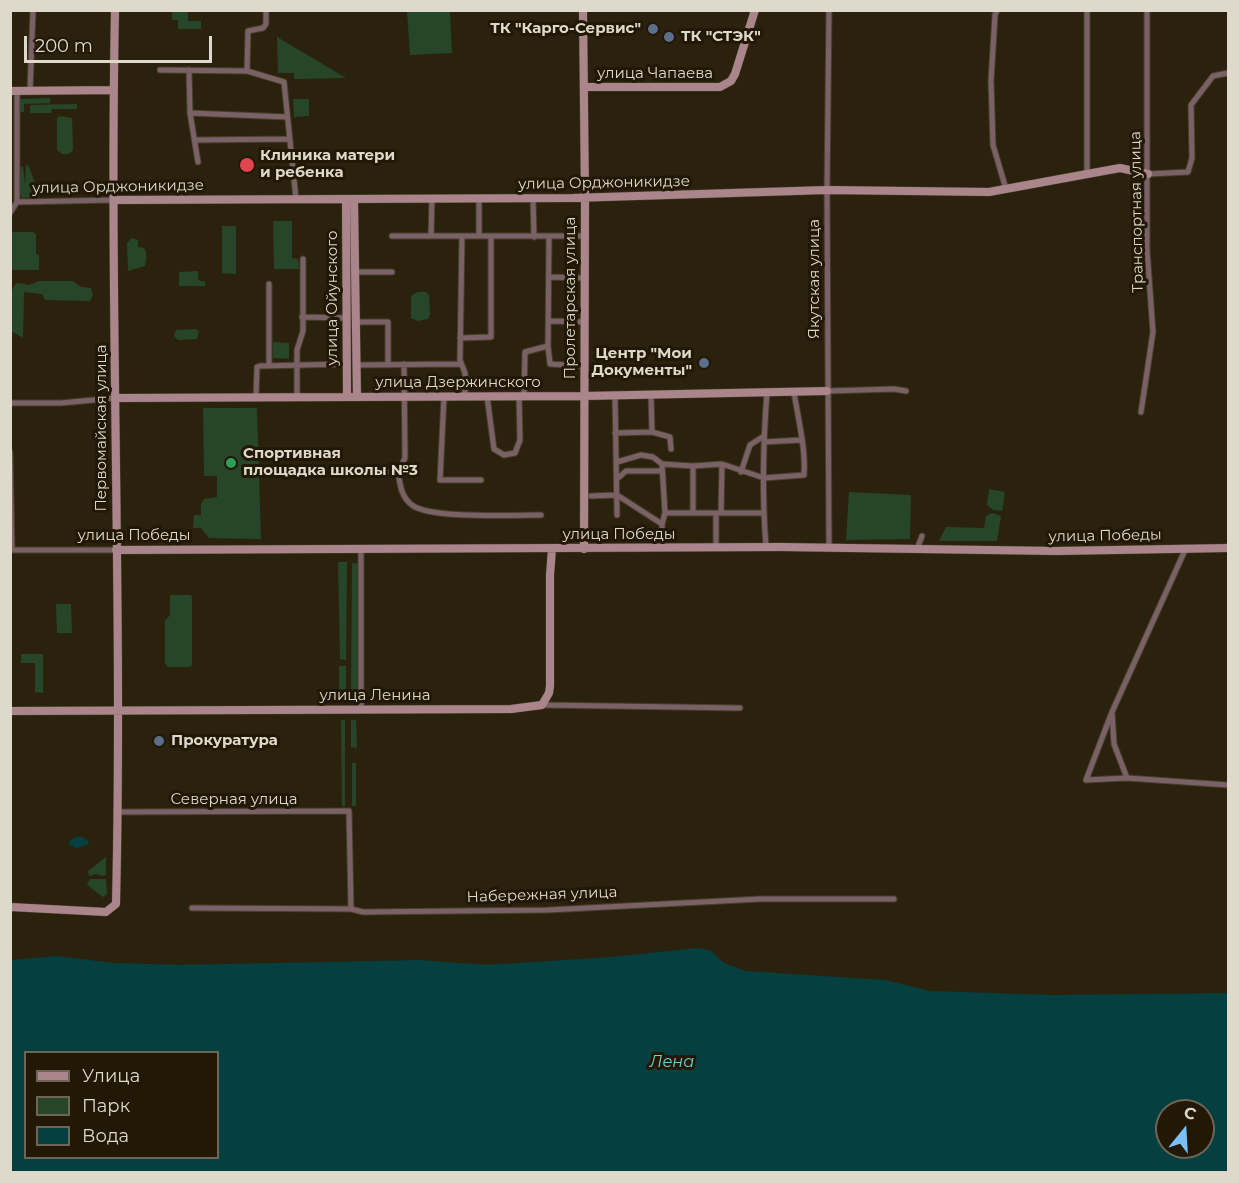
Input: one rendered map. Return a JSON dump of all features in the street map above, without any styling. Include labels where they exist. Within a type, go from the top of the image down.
[{"type":"main road","name":"Первомайская улица","points":[[10,907],[106,912],[116,904],[118,711],[115,10]]},
{"type":"main road","name":"Пролетарская улица","points":[[583,10],[585,87],[584,549]]},
{"type":"main road","name":"улица Чапаева","points":[[585,87],[712,89],[725,84],[730,81],[738,69],[755,10]]},
{"type":"main road","points":[[14,91],[114,90]]},
{"type":"main road","name":"улица Орджоникидзе","points":[[115,200],[585,198],[827,190],[989,192],[1120,168],[1148,174]]},
{"type":"main road","name":"улица Ойунского","points":[[350,199],[355,272],[357,397]]},
{"type":"main road","name":"улица Ойунского","points":[[347,397],[350,199]]},
{"type":"main road","name":"улица Дзержинского","points":[[115,398],[584,396],[827,391]]},
{"type":"main road","name":"улица Победы","points":[[116,550],[829,547],[1067,551],[1228,548]]},
{"type":"main road","points":[[542,705],[549,693],[552,549]]},
{"type":"main road","name":"улица Ленина","points":[[10,711],[511,709],[542,705]]},
{"type":"street","points":[[30,91],[33,10]]},
{"type":"street","points":[[247,71],[248,31],[263,28],[266,24],[266,10]]},
{"type":"street","name":"Якутская улица","points":[[829,10],[827,190],[829,547]]},
{"type":"street","points":[[997,10],[991,81],[993,145],[1006,189]]},
{"type":"street","points":[[1087,10],[1087,174]]},
{"type":"street","name":"Транспортная улица","points":[[1142,412],[1153,332],[1147,250],[1147,10]]},
{"type":"street","points":[[160,70],[247,71],[284,82],[296,199]]},
{"type":"street","points":[[189,70],[190,113],[198,162]]},
{"type":"street","name":"улица Орджоникидзе","points":[[1148,174],[1188,172],[1192,158],[1191,105],[1213,76],[1228,73]]},
{"type":"street","points":[[10,213],[17,202],[14,91]]},
{"type":"street","points":[[190,113],[287,117]]},
{"type":"street","points":[[195,140],[290,139]]},
{"type":"street","points":[[431,236],[432,198]]},
{"type":"street","points":[[479,198],[479,237]]},
{"type":"street","points":[[533,198],[534,237]]},
{"type":"street","name":"улица Орджоникидзе","points":[[17,202],[115,200]]},
{"type":"street","points":[[392,236],[549,237],[556,234],[585,236]]},
{"type":"street","points":[[462,236],[460,360],[465,373],[465,396]]},
{"type":"street","points":[[460,338],[490,337],[491,236]]},
{"type":"street","points":[[549,237],[548,346],[550,364],[584,366]]},
{"type":"street","points":[[297,397],[297,350],[303,331],[303,259]]},
{"type":"street","points":[[355,272],[392,272]]},
{"type":"street","points":[[549,277],[585,278]]},
{"type":"street","points":[[268,285],[269,366]]},
{"type":"street","points":[[303,317],[388,322],[388,365]]},
{"type":"street","points":[[549,321],[585,322]]},
{"type":"street","points":[[487,396],[494,449],[504,455],[515,453],[520,440],[525,352],[548,346]]},
{"type":"street","points":[[256,398],[256,367],[347,364]]},
{"type":"street","points":[[404,364],[405,458],[398,472],[400,486],[405,498],[412,506],[423,511],[473,515],[541,515]]},
{"type":"street","points":[[357,365],[461,364]]},
{"type":"street","name":"улица Дзержинского","points":[[827,391],[894,389],[906,391]]},
{"type":"street","points":[[766,547],[764,439],[767,392]]},
{"type":"street","points":[[617,462],[641,455],[653,457],[662,464],[693,466],[722,464],[764,478],[804,475],[805,455],[794,392]]},
{"type":"street","points":[[651,394],[652,432]]},
{"type":"street","points":[[615,395],[617,515]]},
{"type":"street","points":[[444,397],[440,480],[481,480]]},
{"type":"street","name":"улица Дзержинского","points":[[10,403],[61,403],[115,398]]},
{"type":"street","points":[[615,433],[652,432],[669,437],[671,449]]},
{"type":"street","points":[[741,472],[750,446],[764,439],[801,440]]},
{"type":"street","points":[[10,452],[11,550]]},
{"type":"street","points":[[662,464],[665,513],[662,524],[663,548]]},
{"type":"street","points":[[716,548],[722,464]]},
{"type":"street","points":[[693,466],[693,512]]},
{"type":"street","points":[[375,471],[398,472]]},
{"type":"street","points":[[617,479],[626,471],[662,471]]},
{"type":"street","points":[[591,496],[617,495],[662,524]]},
{"type":"street","points":[[665,513],[764,513]]},
{"type":"street","points":[[917,549],[922,536]]},
{"type":"street","points":[[1186,548],[1112,712],[1086,780],[1127,778],[1228,785]]},
{"type":"street","points":[[361,549],[361,709]]},
{"type":"street","name":"улица Победы","points":[[11,550],[116,550]]},
{"type":"street","name":"улица Ленина","points":[[542,705],[740,708]]},
{"type":"street","points":[[1112,712],[1114,744],[1127,778]]},
{"type":"street","name":"Северная улица","points":[[118,812],[349,811],[351,909]]},
{"type":"street","name":"Набережная улица","points":[[192,908],[482,912],[749,900],[894,899]]},
{"type":"green space","points":[[172,11],[188,11],[188,21],[201,21],[201,29],[178,29],[178,20],[172,20]]},
{"type":"green space","points":[[407,11],[450,11],[452,53],[410,55]]},
{"type":"green space","points":[[277,37],[346,78],[294,79],[294,73],[278,73]]},
{"type":"green space","points":[[50,98],[50,103],[24,104],[24,112],[19,112],[19,99]]},
{"type":"green space","points":[[293,99],[309,99],[309,116],[294,117]]},
{"type":"green space","points":[[77,104],[77,109],[52,109],[51,113],[30,113],[30,105]]},
{"type":"green space","points":[[60,116],[72,118],[73,150],[69,154],[62,154],[57,150],[57,118]]},
{"type":"green space","points":[[28,165],[34,181],[35,197],[22,198],[19,191],[18,169],[23,166],[25,185],[26,166]]},
{"type":"green space","points":[[273,221],[292,221],[292,258],[298,259],[299,269],[274,269]]},
{"type":"green space","points":[[222,226],[236,226],[236,274],[222,273]]},
{"type":"green space","points":[[13,232],[36,234],[39,270],[11,270],[11,234]]},
{"type":"green space","points":[[132,238],[138,240],[138,247],[144,248],[146,261],[145,266],[128,271],[127,243]]},
{"type":"green space","points":[[198,271],[198,280],[205,282],[205,286],[179,286],[179,272]]},
{"type":"green space","points":[[38,281],[73,281],[81,287],[91,288],[93,295],[90,301],[45,300],[42,294],[24,292],[23,338],[11,331],[11,292],[16,283],[29,285]]},
{"type":"green space","points":[[418,292],[426,292],[429,295],[430,315],[428,319],[418,321],[411,318],[411,297]]},
{"type":"green space","points":[[196,329],[199,331],[197,339],[178,340],[174,336],[176,330]]},
{"type":"green space","points":[[273,342],[289,343],[289,359],[273,358]]},
{"type":"green space","name":"Спортивная площадка школы №3","points":[[203,408],[257,408],[261,539],[209,538],[201,528],[193,528],[194,515],[201,515],[201,504],[204,499],[217,497],[217,476],[204,476]]},
{"type":"green space","points":[[989,489],[1005,492],[1002,511],[993,510],[987,505]]},
{"type":"green space","points":[[849,492],[911,495],[910,539],[846,540]]},
{"type":"green space","points":[[992,513],[1001,516],[997,541],[939,541],[946,527],[984,528],[986,516]]},
{"type":"green space","points":[[338,562],[347,562],[346,660],[340,659]]},
{"type":"green space","points":[[352,563],[360,564],[359,701],[351,701]]},
{"type":"green space","points":[[170,595],[191,595],[192,597],[192,665],[190,667],[168,667],[165,663],[165,621],[170,615]]},
{"type":"green space","points":[[56,604],[71,604],[72,633],[57,633]]},
{"type":"green space","points":[[21,654],[43,654],[43,693],[35,692],[35,663],[21,663]]},
{"type":"green space","points":[[339,666],[346,666],[346,701],[339,701]]},
{"type":"green space","points":[[341,720],[345,720],[345,806],[342,806]]},
{"type":"green space","points":[[351,720],[356,720],[357,748],[351,747]]},
{"type":"green space","points":[[352,763],[356,763],[356,806],[352,806]]},
{"type":"green space","points":[[106,857],[106,875],[89,876],[88,871]]},
{"type":"green space","points":[[90,879],[106,879],[107,894],[103,897],[87,885]]},
{"type":"water","points":[[76,837],[89,841],[87,845],[77,848],[70,845],[69,841]]},
{"type":"water","name":"Лена","points":[[698,948],[710,950],[724,963],[746,971],[885,980],[930,991],[1054,995],[1228,993],[1228,1172],[11,1172],[11,960],[56,956],[114,963],[180,965],[419,960],[487,965],[611,957]]},
{"type":"place","name":"ТК \"Карго-Сервис\"","points":[[653,29]]},
{"type":"place","name":"ТК \"СТЭК\"","points":[[669,37]]},
{"type":"place","name":"Клиника матери и ребенка","points":[[247,165]]},
{"type":"place","name":"Центр \"Мои Документы\"","points":[[704,363]]},
{"type":"place","name":"Спортивная площадка школы №3","points":[[231,463]]},
{"type":"place","name":"Прокуратура","points":[[159,741]]}]
